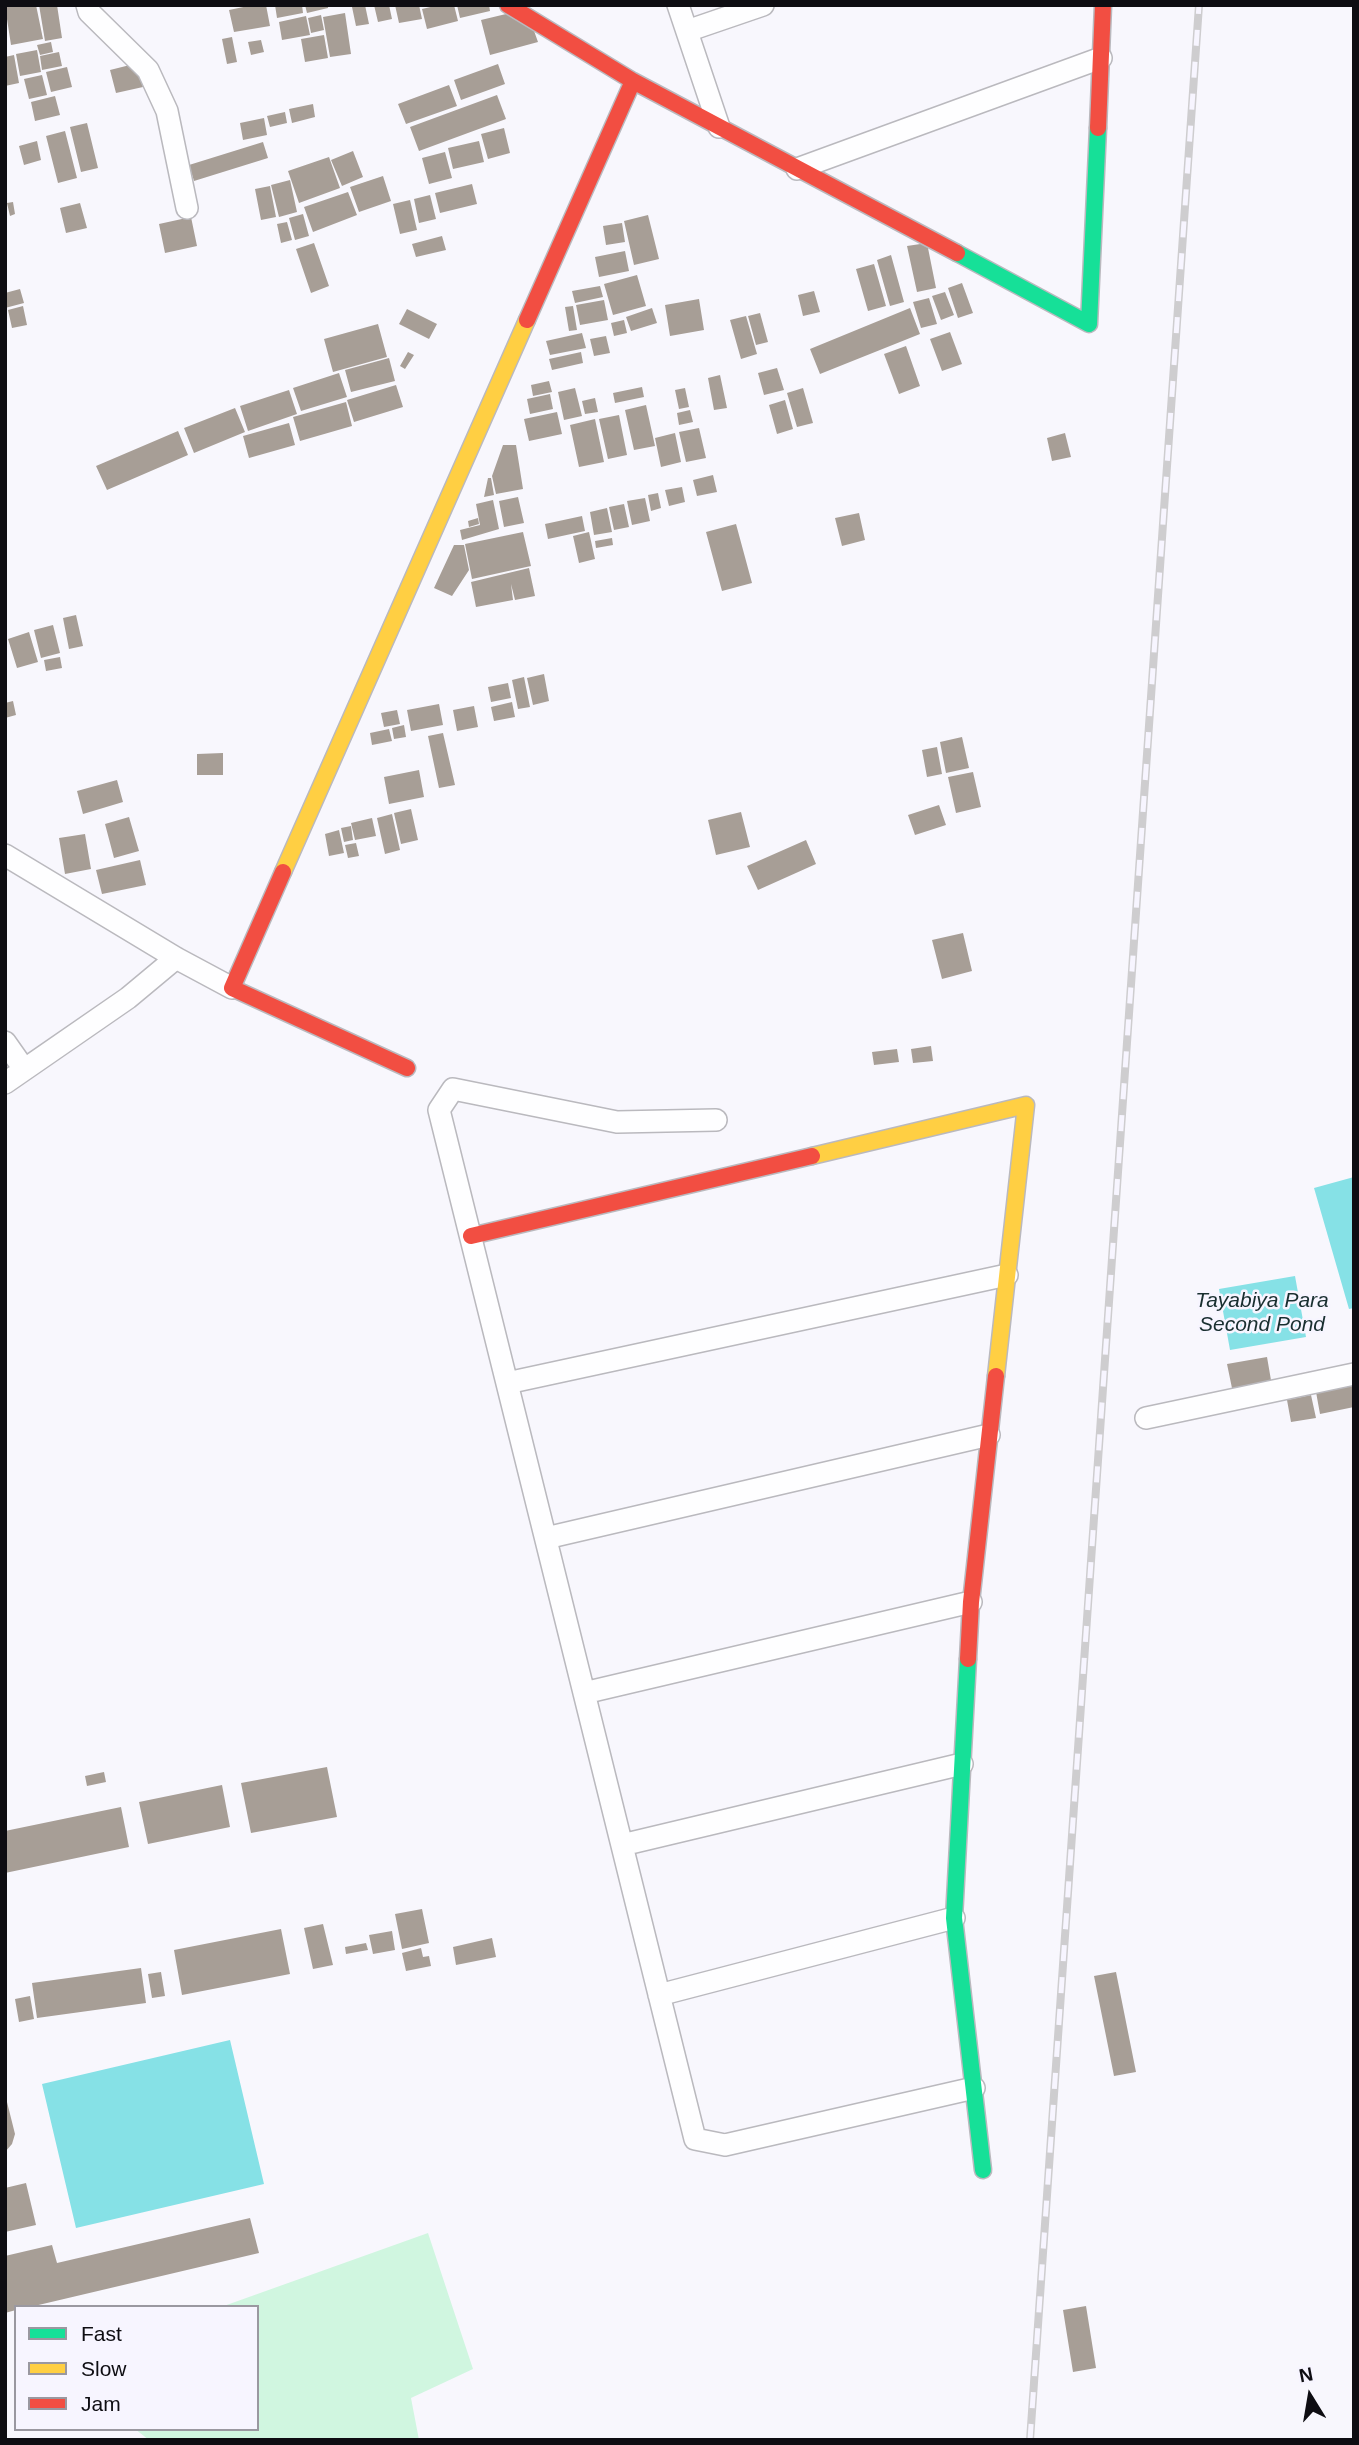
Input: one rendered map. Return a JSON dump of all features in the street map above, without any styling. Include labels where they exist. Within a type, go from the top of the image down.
[{"type":"street","points":[[87,5],[89,12],[148,70],[167,111],[187,208]]},
{"type":"street","points":[[508,5],[633,81],[1089,324],[1103,5]]},
{"type":"street","points":[[678,5],[719,127]]},
{"type":"street","points":[[687,31],[763,5]]},
{"type":"street","points":[[797,169],[1101,58]]},
{"type":"street","points":[[232,988],[633,81]]},
{"type":"street","points":[[5,855],[176,958],[232,988],[407,1068]]},
{"type":"street","points":[[5,1083],[128,998],[176,958]]},
{"type":"street","points":[[5,1042],[24,1069]]},
{"type":"street","points":[[716,1120],[617,1122],[453,1089],[439,1110],[695,2139],[725,2145],[974,2088]]},
{"type":"street","points":[[471,1236],[1026,1105],[971,1602],[954,1918],[983,2169]]},
{"type":"street","points":[[507,1383],[1007,1275]]},
{"type":"street","points":[[1146,1418],[1354,1374]]},
{"type":"street","points":[[546,1538],[989,1436]]},
{"type":"street","points":[[584,1693],[971,1602]]},
{"type":"street","points":[[622,1845],[962,1765]]},
{"type":"street","points":[[659,1995],[954,1918]]},
{"type":"green space","points":[[428,2233],[473,2369],[411,2398],[419,2440],[149,2440],[138,2431],[259,2431],[259,2305],[227,2305]]},
{"type":"water","points":[[1354,1177],[1354,1308],[1349,1309],[1314,1188]]},
{"type":"water","name":"Tayabiya Para Second Pond","points":[[1295,1276],[1306,1337],[1230,1350],[1219,1289]]},
{"type":"water","points":[[230,2040],[264,2184],[76,2228],[42,2084]]},
{"type":"building","points":[[36,5],[43,39],[11,45],[5,6]]},
{"type":"building","points":[[39,5],[57,5],[62,38],[45,41]]},
{"type":"building","points":[[266,5],[270,26],[234,32],[229,10]]},
{"type":"building","points":[[275,5],[302,5],[303,13],[277,18]]},
{"type":"building","points":[[305,5],[328,5],[328,8],[307,13]]},
{"type":"building","points":[[365,5],[369,24],[356,26],[352,7]]},
{"type":"building","points":[[374,5],[389,5],[392,19],[378,22]]},
{"type":"building","points":[[395,5],[419,5],[422,19],[399,23]]},
{"type":"building","points":[[454,5],[458,21],[427,29],[422,9]]},
{"type":"building","points":[[457,5],[489,5],[490,11],[460,18]]},
{"type":"building","points":[[345,13],[351,54],[330,57],[323,17]]},
{"type":"building","points":[[506,14],[533,28],[538,42],[490,55],[481,20]]},
{"type":"building","points":[[321,15],[324,30],[311,33],[308,18]]},
{"type":"building","points":[[306,16],[310,35],[282,40],[279,22]]},
{"type":"building","points":[[324,35],[328,58],[305,62],[301,39]]},
{"type":"building","points":[[232,37],[237,62],[227,64],[222,39]]},
{"type":"building","points":[[261,40],[264,52],[251,55],[248,42]]},
{"type":"building","points":[[51,42],[53,52],[40,55],[37,45]]},
{"type":"building","points":[[37,50],[41,72],[20,76],[16,54]]},
{"type":"building","points":[[59,52],[62,66],[42,70],[40,56]]},
{"type":"building","points":[[14,55],[19,83],[5,86],[5,57]]},
{"type":"building","points":[[138,63],[143,87],[116,93],[110,70]]},
{"type":"building","points":[[498,64],[505,84],[461,100],[454,80]]},
{"type":"building","points":[[67,67],[72,87],[51,92],[46,72]]},
{"type":"building","points":[[42,75],[47,95],[29,99],[24,79]]},
{"type":"building","points":[[449,85],[457,106],[406,124],[398,104]]},
{"type":"building","points":[[497,95],[506,119],[419,151],[410,127]]},
{"type":"building","points":[[55,96],[60,115],[35,121],[31,102]]},
{"type":"building","points":[[313,104],[315,117],[292,123],[289,109]]},
{"type":"building","points":[[285,112],[287,123],[270,127],[267,116]]},
{"type":"building","points":[[264,118],[267,135],[243,140],[240,123]]},
{"type":"building","points":[[87,123],[98,168],[81,172],[70,127]]},
{"type":"building","points":[[504,128],[510,153],[488,159],[481,134]]},
{"type":"building","points":[[65,131],[77,178],[58,183],[46,136]]},
{"type":"building","points":[[37,141],[41,160],[24,165],[19,146]]},
{"type":"building","points":[[479,141],[484,162],[453,169],[448,148]]},
{"type":"building","points":[[263,142],[268,158],[194,181],[189,165]]},
{"type":"building","points":[[353,151],[363,177],[342,186],[331,160]]},
{"type":"building","points":[[445,152],[452,178],[429,184],[422,158]]},
{"type":"building","points":[[329,157],[340,188],[299,203],[288,171]]},
{"type":"building","points":[[383,176],[391,201],[359,212],[350,187]]},
{"type":"building","points":[[290,180],[297,212],[279,217],[271,185]]},
{"type":"building","points":[[472,184],[477,204],[440,213],[435,193]]},
{"type":"building","points":[[270,186],[276,217],[261,220],[255,189]]},
{"type":"building","points":[[348,192],[357,215],[313,232],[304,207]]},
{"type":"building","points":[[430,195],[436,219],[419,223],[414,199]]},
{"type":"building","points":[[410,200],[417,230],[400,234],[393,204]]},
{"type":"building","points":[[13,202],[15,214],[10,216],[7,203]]},
{"type":"building","points":[[80,203],[87,228],[66,233],[60,208]]},
{"type":"building","points":[[303,214],[309,236],[295,240],[289,218]]},
{"type":"building","points":[[648,215],[659,259],[634,265],[624,221]]},
{"type":"building","points":[[191,217],[197,246],[165,253],[159,224]]},
{"type":"building","points":[[287,222],[292,240],[281,243],[277,224]]},
{"type":"building","points":[[622,223],[625,242],[606,245],[603,226]]},
{"type":"building","points":[[442,236],[446,250],[416,257],[412,244]]},
{"type":"building","points":[[314,243],[329,286],[311,293],[296,249]]},
{"type":"building","points":[[927,243],[936,288],[917,292],[907,246]]},
{"type":"building","points":[[625,251],[629,271],[599,277],[595,257]]},
{"type":"building","points":[[891,255],[904,302],[890,306],[877,260]]},
{"type":"building","points":[[874,264],[886,306],[868,311],[856,269]]},
{"type":"building","points":[[637,275],[646,306],[613,315],[604,284]]},
{"type":"building","points":[[962,283],[973,313],[958,318],[948,288]]},
{"type":"building","points":[[600,286],[603,297],[575,303],[572,291]]},
{"type":"building","points":[[20,289],[24,303],[5,308],[5,293]]},
{"type":"building","points":[[814,291],[820,312],[803,316],[798,295]]},
{"type":"building","points":[[945,292],[954,315],[941,320],[932,296]]},
{"type":"building","points":[[929,298],[937,324],[921,328],[913,302]]},
{"type":"building","points":[[699,299],[704,330],[670,336],[665,305]]},
{"type":"building","points":[[604,300],[608,320],[580,325],[576,305]]},
{"type":"building","points":[[23,306],[27,325],[12,328],[8,310]]},
{"type":"building","points":[[573,306],[577,330],[569,331],[565,307]]},
{"type":"building","points":[[652,308],[657,323],[631,331],[626,317]]},
{"type":"building","points":[[910,308],[920,334],[820,374],[810,349]]},
{"type":"building","points":[[407,309],[437,324],[429,339],[399,324]]},
{"type":"building","points":[[760,313],[768,342],[756,345],[748,316]]},
{"type":"building","points":[[746,316],[757,354],[741,359],[730,320]]},
{"type":"building","points":[[624,320],[627,333],[614,336],[611,323]]},
{"type":"building","points":[[378,324],[387,357],[333,372],[324,339]]},
{"type":"building","points":[[950,332],[962,364],[942,371],[930,339]]},
{"type":"building","points":[[582,333],[586,348],[550,355],[546,341]]},
{"type":"building","points":[[606,336],[610,353],[594,356],[590,339]]},
{"type":"building","points":[[906,346],[920,386],[899,394],[884,354]]},
{"type":"building","points":[[408,352],[414,355],[405,369],[400,366]]},
{"type":"building","points":[[581,352],[583,363],[552,370],[549,359]]},
{"type":"building","points":[[389,358],[395,381],[351,392],[345,370]]},
{"type":"building","points":[[777,368],[784,390],[764,395],[758,373]]},
{"type":"building","points":[[339,373],[347,397],[301,411],[293,388]]},
{"type":"building","points":[[720,375],[727,408],[714,410],[708,378]]},
{"type":"building","points":[[549,381],[552,392],[533,396],[531,385]]},
{"type":"building","points":[[396,385],[403,407],[354,422],[347,400]]},
{"type":"building","points":[[642,387],[644,397],[615,403],[613,393]]},
{"type":"building","points":[[575,388],[582,416],[564,420],[558,392]]},
{"type":"building","points":[[685,388],[689,407],[679,409],[675,390]]},
{"type":"building","points":[[803,388],[813,423],[797,427],[787,393]]},
{"type":"building","points":[[289,390],[297,414],[248,431],[240,406]]},
{"type":"building","points":[[550,394],[553,409],[530,414],[527,399]]},
{"type":"building","points":[[595,398],[598,412],[585,414],[582,401]]},
{"type":"building","points":[[785,400],[793,429],[777,434],[769,405]]},
{"type":"building","points":[[346,402],[352,426],[300,441],[293,417]]},
{"type":"building","points":[[646,405],[655,446],[634,450],[625,410]]},
{"type":"building","points":[[235,408],[245,432],[194,453],[184,428]]},
{"type":"building","points":[[690,410],[693,422],[679,425],[677,413]]},
{"type":"building","points":[[557,412],[562,434],[529,441],[524,419]]},
{"type":"building","points":[[619,415],[627,455],[608,459],[599,419]]},
{"type":"building","points":[[595,419],[604,462],[579,467],[570,425]]},
{"type":"building","points":[[289,423],[295,445],[249,458],[243,436]]},
{"type":"building","points":[[699,428],[706,458],[686,462],[679,432]]},
{"type":"building","points":[[178,431],[188,455],[107,490],[96,466]]},
{"type":"building","points":[[675,433],[681,462],[661,467],[655,438]]},
{"type":"building","points":[[1065,433],[1071,457],[1052,461],[1047,438]]},
{"type":"building","points":[[503,445],[516,445],[523,489],[496,494],[492,476]]},
{"type":"building","points":[[713,475],[717,492],[697,496],[693,480]]},
{"type":"building","points":[[488,478],[491,478],[494,495],[484,497]]},
{"type":"building","points":[[682,487],[685,502],[669,506],[665,490]]},
{"type":"building","points":[[658,493],[661,508],[651,511],[648,495]]},
{"type":"building","points":[[518,497],[524,523],[504,527],[499,501]]},
{"type":"building","points":[[645,498],[650,521],[632,525],[627,501]]},
{"type":"building","points":[[493,500],[499,529],[462,540],[460,530],[480,525],[476,504]]},
{"type":"building","points":[[624,504],[629,527],[614,530],[609,507]]},
{"type":"building","points":[[607,508],[612,532],[594,535],[590,512]]},
{"type":"building","points":[[859,513],[865,540],[842,546],[835,518]]},
{"type":"building","points":[[582,516],[585,531],[548,539],[545,524]]},
{"type":"building","points":[[478,518],[479,524],[469,527],[468,521]]},
{"type":"building","points":[[736,524],[752,583],[722,591],[706,532]]},
{"type":"building","points":[[523,532],[531,566],[472,579],[465,544]]},
{"type":"building","points":[[589,532],[595,559],[579,563],[573,536]]},
{"type":"building","points":[[612,538],[613,545],[596,548],[595,541]]},
{"type":"building","points":[[454,545],[464,545],[469,570],[452,596],[434,588]]},
{"type":"building","points":[[529,568],[535,596],[515,600],[511,584],[513,600],[476,607],[471,582]]},
{"type":"building","points":[[76,615],[83,646],[69,649],[63,618]]},
{"type":"building","points":[[53,625],[60,653],[41,658],[34,630]]},
{"type":"building","points":[[29,632],[38,662],[17,668],[8,639]]},
{"type":"building","points":[[60,657],[62,668],[46,671],[44,660]]},
{"type":"building","points":[[544,674],[549,701],[533,705],[527,678]]},
{"type":"building","points":[[524,677],[530,707],[518,709],[512,680]]},
{"type":"building","points":[[508,683],[511,698],[491,702],[488,687]]},
{"type":"building","points":[[13,701],[16,715],[5,718],[5,703]]},
{"type":"building","points":[[512,702],[515,717],[494,721],[491,707]]},
{"type":"building","points":[[439,704],[443,725],[411,731],[407,710]]},
{"type":"building","points":[[474,706],[478,727],[457,731],[453,710]]},
{"type":"building","points":[[397,710],[400,724],[384,727],[381,713]]},
{"type":"building","points":[[404,725],[406,737],[394,739],[392,728]]},
{"type":"building","points":[[389,729],[392,741],[372,745],[370,733]]},
{"type":"building","points":[[443,733],[455,785],[439,788],[428,736]]},
{"type":"building","points":[[962,737],[969,768],[946,773],[940,742]]},
{"type":"building","points":[[937,747],[942,774],[927,777],[922,750]]},
{"type":"building","points":[[223,753],[223,775],[197,775],[197,754]]},
{"type":"building","points":[[419,770],[424,797],[389,804],[384,777]]},
{"type":"building","points":[[973,772],[981,807],[956,813],[948,777]]},
{"type":"building","points":[[117,780],[123,802],[83,814],[77,791]]},
{"type":"building","points":[[939,805],[946,825],[915,835],[908,815]]},
{"type":"building","points":[[411,809],[418,840],[401,844],[394,813]]},
{"type":"building","points":[[741,812],[750,847],[716,855],[708,820]]},
{"type":"building","points":[[392,814],[400,850],[385,854],[377,818]]},
{"type":"building","points":[[129,817],[139,851],[114,858],[105,824]]},
{"type":"building","points":[[372,818],[376,836],[355,840],[351,823]]},
{"type":"building","points":[[351,826],[353,840],[344,842],[341,828]]},
{"type":"building","points":[[339,830],[344,853],[329,856],[325,834]]},
{"type":"building","points":[[85,834],[91,869],[65,874],[59,838]]},
{"type":"building","points":[[806,840],[816,864],[758,890],[747,866]]},
{"type":"building","points":[[356,843],[359,856],[348,858],[345,845]]},
{"type":"building","points":[[140,860],[146,885],[102,894],[96,870]]},
{"type":"building","points":[[963,933],[972,971],[942,979],[932,940]]},
{"type":"building","points":[[931,1046],[933,1061],[913,1063],[911,1049]]},
{"type":"building","points":[[897,1049],[899,1062],[874,1065],[872,1052]]},
{"type":"building","points":[[1267,1357],[1272,1386],[1233,1393],[1227,1364]]},
{"type":"building","points":[[1352,1385],[1354,1407],[1320,1414],[1316,1392]]},
{"type":"building","points":[[1311,1395],[1316,1418],[1291,1422],[1287,1400]]},
{"type":"building","points":[[327,1767],[337,1817],[251,1833],[241,1783]]},
{"type":"building","points":[[104,1772],[106,1782],[87,1786],[85,1776]]},
{"type":"building","points":[[222,1785],[230,1827],[148,1844],[139,1802]]},
{"type":"building","points":[[121,1807],[129,1847],[5,1873],[5,1831]]},
{"type":"building","points":[[422,1909],[429,1943],[402,1949],[395,1914]]},
{"type":"building","points":[[323,1924],[333,1965],[313,1969],[304,1928]]},
{"type":"building","points":[[281,1929],[290,1974],[182,1995],[174,1950]]},
{"type":"building","points":[[392,1931],[395,1950],[373,1954],[369,1935]]},
{"type":"building","points":[[492,1938],[496,1957],[456,1965],[453,1947]]},
{"type":"building","points":[[366,1943],[368,1950],[346,1954],[345,1947]]},
{"type":"building","points":[[421,1948],[423,1957],[429,1956],[431,1966],[406,1971],[402,1953]]},
{"type":"building","points":[[141,1968],[146,2003],[37,2018],[32,1983]]},
{"type":"building","points":[[161,1972],[165,1996],[152,1998],[148,1974]]},
{"type":"building","points":[[1116,1972],[1136,2072],[1114,2076],[1094,1976]]},
{"type":"building","points":[[30,1996],[34,2019],[19,2022],[15,1999]]},
{"type":"building","points":[[5,2094],[15,2134],[12,2144],[5,2152]]},
{"type":"building","points":[[26,2183],[36,2225],[5,2232],[5,2188]]},
{"type":"building","points":[[250,2218],[259,2253],[38,2305],[14,2305],[14,2311],[5,2313],[5,2256],[52,2245],[57,2263]]},
{"type":"building","points":[[1086,2306],[1096,2368],[1073,2372],[1063,2310]]},
{"type":"railway","points":[[1030,2440],[1199,5]]},
{"type":"traffic: fast","points":[[957,253],[1089,324],[1098,128]]},
{"type":"traffic: fast","points":[[968,1659],[954,1918],[983,2170]]},
{"type":"traffic: slow","points":[[283,872],[527,320]]},
{"type":"traffic: slow","points":[[812,1156],[1026,1105],[996,1376]]},
{"type":"traffic: jam","points":[[508,5],[633,81],[527,320]]},
{"type":"traffic: jam","points":[[1098,128],[1103,5]]},
{"type":"traffic: jam","points":[[633,81],[957,253]]},
{"type":"traffic: jam","points":[[283,872],[232,988],[407,1068]]},
{"type":"traffic: jam","points":[[471,1236],[812,1156]]},
{"type":"traffic: jam","points":[[968,1659],[971,1602],[996,1376]]}]
